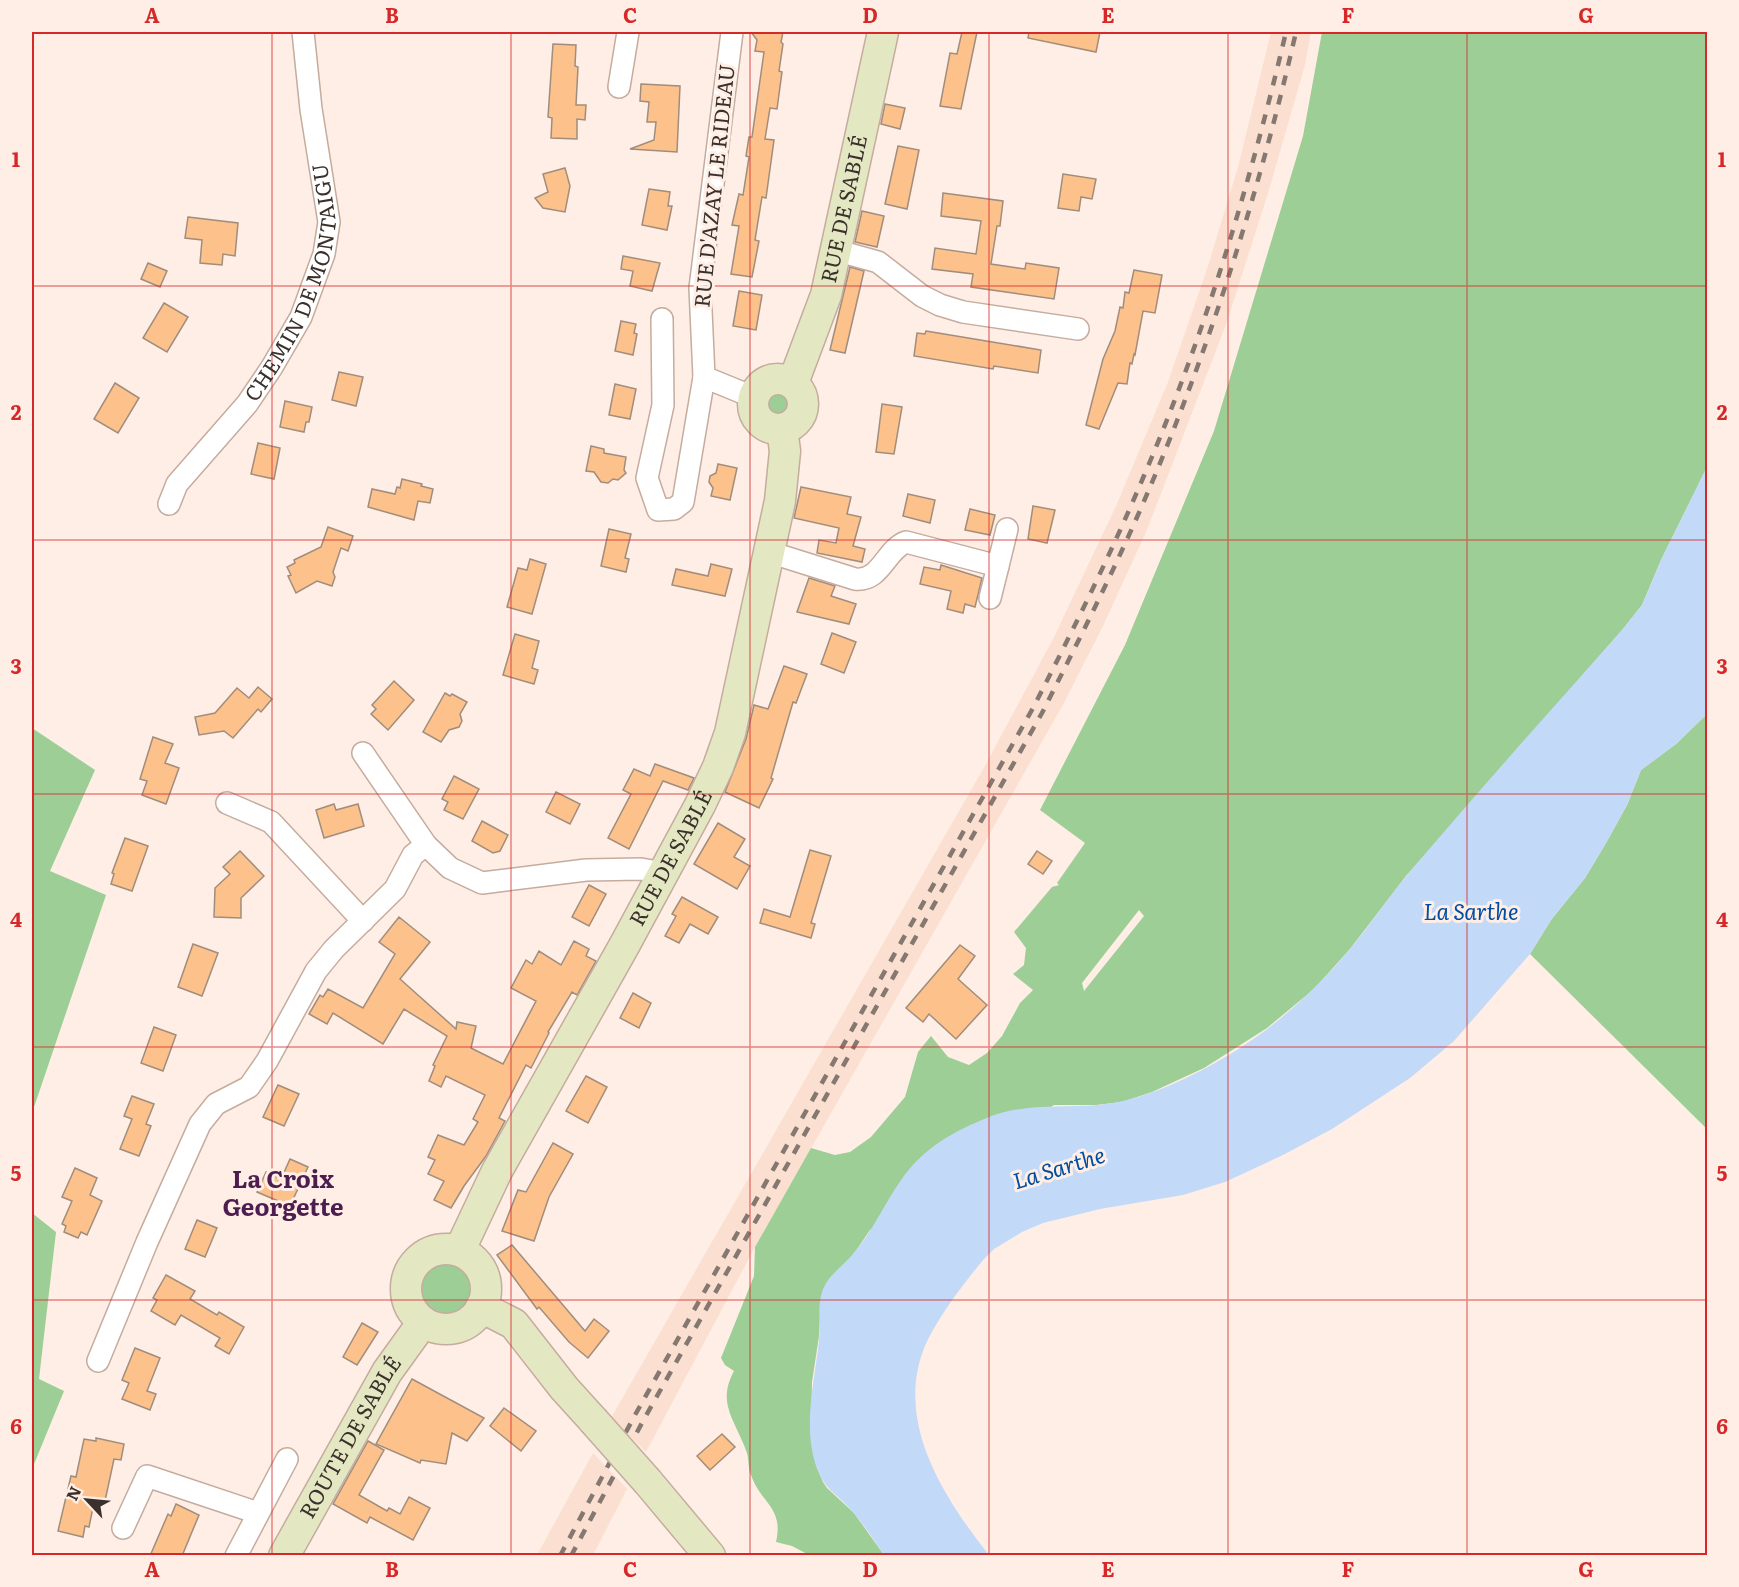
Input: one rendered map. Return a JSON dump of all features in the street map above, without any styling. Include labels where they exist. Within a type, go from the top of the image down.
[{"type":"main road","name":"RUE DE SABLÉ","points":[[793,383],[826,295],[883,32]]},
{"type":"main road","points":[[777,378],[793,383],[799,389],[804,405],[797,421],[782,429],[774,429],[759,421],[753,406],[753,397],[762,384],[777,378]]},
{"type":"main road","name":"RUE DE SABLÉ","points":[[457,1250],[464,1241],[497,1171],[664,873],[713,776],[730,733],[780,501],[785,451],[782,429]]},
{"type":"main road","points":[[445,1248],[457,1250],[468,1255],[483,1273],[486,1284],[482,1307],[462,1326],[448,1329],[435,1328],[423,1322],[414,1313],[408,1302],[407,1277],[421,1257],[432,1251],[445,1248]]},
{"type":"main road","points":[[482,1307],[514,1324],[564,1388],[710,1556]]},
{"type":"main road","name":"ROUTE DE SABLÉ","points":[[286,1555],[387,1372],[423,1322]]},
{"type":"street","name":"CHEMIN DE MONTAIGU","points":[[170,504],[177,484],[247,404],[272,367],[301,317],[324,254],[329,222],[311,109],[303,32]]},
{"type":"street","points":[[619,87],[628,32]]},
{"type":"street","name":"RUE D'AZAY LE RIDEAU","points":[[662,319],[663,405],[647,478],[658,510],[674,509],[682,502],[704,377],[700,288],[732,32]]},
{"type":"street","points":[[836,250],[878,261],[922,296],[940,305],[963,312],[1078,329]]},
{"type":"street","points":[[704,377],[753,397]]},
{"type":"street","points":[[990,598],[1007,529]]},
{"type":"street","points":[[769,552],[864,580],[872,576],[899,545],[906,542],[998,566]]},
{"type":"street","points":[[363,753],[426,845],[450,868],[482,883],[586,870],[641,869],[664,873]]},
{"type":"street","points":[[227,803],[271,822],[363,921]]},
{"type":"street","points":[[98,1361],[147,1242],[200,1124],[216,1104],[249,1087],[267,1061],[316,971],[334,949],[395,889],[414,855],[426,845]]},
{"type":"street","points":[[236,1556],[287,1459]]},
{"type":"street","points":[[123,1528],[147,1476],[258,1514]]},
{"type":"shaded area","points":[[1271,32],[1311,32],[1305,65],[1269,190],[1227,322],[1147,530],[1103,626],[1064,703],[755,1247],[646,1452],[611,1418],[986,764],[1054,637],[1116,506],[1168,382],[1208,266],[1238,167]]},
{"type":"shaded area","points":[[593,1453],[627,1489],[593,1555],[537,1555]]},
{"type":"green space","points":[[1322,32],[1707,32],[1707,467],[1661,560],[1642,605],[1406,876],[1350,949],[1314,989],[1267,1028],[1204,1068],[1152,1092],[1122,1102],[1096,1105],[1054,1105],[870,1230],[853,1255],[829,1279],[821,1300],[819,1336],[812,1382],[811,1439],[817,1468],[823,1482],[854,1513],[884,1555],[809,1555],[792,1546],[776,1542],[777,1521],[770,1506],[755,1485],[749,1470],[747,1453],[727,1403],[729,1383],[734,1371],[725,1365],[721,1358],[754,1276],[755,1247],[811,1148],[835,1155],[850,1152],[871,1137],[905,1097],[918,1052],[931,1036],[948,1057],[969,1065],[987,1053],[1002,1036],[1020,1003],[1033,990],[1013,974],[1024,965],[1026,948],[1014,932],[1052,887],[1059,885],[1057,883],[1085,843],[1040,810],[1125,645],[1214,431],[1303,136]],"holes":[[[1139,910],[1144,916],[1084,991],[1082,983]]]},
{"type":"green space","points":[[777,390],[786,394],[790,403],[786,412],[777,416],[768,412],[764,403],[768,394]]},
{"type":"green space","points":[[1707,714],[1707,1129],[1530,954],[1551,920],[1585,878],[1627,805],[1641,770],[1676,744]]},
{"type":"green space","points":[[32,728],[95,770],[50,871],[106,895],[32,1113]]},
{"type":"green space","points":[[32,1213],[56,1232],[39,1379],[64,1391],[32,1469]]},
{"type":"green space","points":[[446,1256],[459,1259],[469,1266],[476,1276],[479,1289],[476,1302],[469,1312],[459,1319],[446,1322],[433,1319],[423,1312],[416,1302],[413,1289],[416,1276],[423,1266],[433,1259]]},
{"type":"water","name":"La Sarthe","points":[[1707,467],[1707,714],[1676,744],[1641,770],[1627,805],[1585,878],[1551,920],[1530,954],[1454,1041],[1410,1078],[1332,1129],[1225,1182],[1183,1195],[1100,1209],[1043,1223],[1022,1232],[994,1249],[942,1315],[923,1351],[916,1379],[916,1406],[920,1433],[929,1460],[956,1510],[989,1555],[884,1555],[856,1516],[831,1490],[819,1473],[812,1448],[810,1417],[819,1340],[820,1304],[824,1286],[866,1237],[901,1180],[929,1150],[976,1122],[1016,1110],[1119,1102],[1164,1088],[1229,1055],[1289,1011],[1321,981],[1358,940],[1409,873],[1642,605],[1661,560]]},
{"type":"building","points":[[751,32],[783,32],[779,71],[782,72],[777,109],[770,108],[765,139],[774,140],[766,198],[762,197],[755,240],[759,241],[752,277],[731,274],[739,226],[732,225],[739,194],[743,195],[749,157],[746,156],[749,137],[752,137],[764,52],[755,51],[757,40]]},
{"type":"building","points":[[962,32],[977,32],[961,109],[940,106],[950,53],[957,54]]},
{"type":"building","points":[[1029,32],[1100,32],[1096,52],[1028,38]]},
{"type":"building","points":[[553,44],[576,45],[575,66],[578,67],[576,105],[586,105],[585,120],[577,119],[577,139],[551,138],[552,118],[548,117]]},
{"type":"building","points":[[641,84],[680,86],[677,152],[630,149],[654,140],[656,122],[647,122],[649,102],[640,101]]},
{"type":"building","points":[[885,104],[905,108],[900,129],[881,124]]},
{"type":"building","points":[[898,146],[919,150],[907,209],[885,204]]},
{"type":"building","points":[[565,168],[570,186],[565,212],[543,208],[535,198],[548,192],[543,174]]},
{"type":"building","points":[[1063,174],[1096,179],[1092,199],[1081,197],[1079,211],[1058,208]]},
{"type":"building","points":[[649,189],[670,192],[668,206],[672,206],[667,230],[642,225]]},
{"type":"building","points":[[943,193],[1003,201],[991,264],[1025,269],[1026,263],[1059,268],[1054,299],[971,287],[973,274],[932,269],[935,248],[976,254],[981,221],[941,216]]},
{"type":"building","points":[[862,211],[884,216],[877,247],[855,242]]},
{"type":"building","points":[[188,217],[238,223],[235,256],[223,254],[222,265],[200,263],[202,240],[185,238]]},
{"type":"building","points":[[623,256],[660,263],[652,291],[630,286],[633,271],[621,269]]},
{"type":"building","points":[[148,263],[167,271],[160,287],[141,279]]},
{"type":"building","points":[[850,267],[864,271],[845,353],[830,350]]},
{"type":"building","points":[[1134,270],[1162,275],[1155,313],[1143,311],[1127,384],[1118,383],[1099,429],[1086,425],[1103,359],[1115,331],[1120,307],[1123,308],[1125,292],[1129,293]]},
{"type":"building","points":[[739,291],[762,295],[756,330],[733,326]]},
{"type":"building","points":[[164,303],[188,317],[167,352],[143,338]]},
{"type":"building","points":[[621,321],[636,324],[634,333],[637,334],[633,355],[615,351]]},
{"type":"building","points":[[926,331],[1041,350],[1038,373],[994,366],[993,369],[914,356],[917,333],[925,334]]},
{"type":"building","points":[[339,372],[363,377],[356,406],[332,400]]},
{"type":"building","points":[[115,383],[139,398],[118,433],[94,419]]},
{"type":"building","points":[[615,384],[636,389],[630,419],[609,415]]},
{"type":"building","points":[[285,401],[312,407],[304,432],[280,427]]},
{"type":"building","points":[[882,404],[902,407],[894,454],[876,452]]},
{"type":"building","points":[[258,443],[280,448],[274,479],[251,474]]},
{"type":"building","points":[[591,446],[604,449],[604,453],[626,457],[624,470],[626,473],[618,480],[613,479],[608,483],[601,482],[594,472],[586,471]]},
{"type":"building","points":[[718,464],[737,468],[730,500],[711,496],[713,488],[709,482],[710,476],[716,473]]},
{"type":"building","points":[[402,479],[433,489],[430,503],[418,501],[414,520],[368,507],[372,489],[395,494],[397,487],[400,488]]},
{"type":"building","points":[[801,487],[851,497],[847,514],[861,517],[853,546],[865,549],[862,562],[817,553],[819,540],[836,543],[839,528],[794,518]]},
{"type":"building","points":[[908,494],[935,500],[930,523],[903,516]]},
{"type":"building","points":[[1033,506],[1055,510],[1047,543],[1028,539]]},
{"type":"building","points":[[970,509],[995,515],[990,535],[965,530]]},
{"type":"building","points":[[328,527],[353,536],[348,551],[341,548],[333,572],[335,577],[332,586],[317,581],[296,593],[288,576],[291,575],[287,567],[295,563],[294,560],[321,547]]},
{"type":"building","points":[[609,529],[631,534],[625,558],[629,559],[626,572],[601,566]]},
{"type":"building","points":[[530,559],[546,564],[532,614],[507,607],[518,568],[527,570]]},
{"type":"building","points":[[711,564],[732,569],[725,596],[672,585],[676,569],[708,576]]},
{"type":"building","points":[[941,565],[982,578],[975,607],[965,604],[963,613],[947,609],[951,591],[920,584],[924,567],[940,570]]},
{"type":"building","points":[[809,578],[835,586],[831,596],[856,604],[849,624],[797,612]]},
{"type":"building","points":[[832,633],[856,642],[844,673],[821,664]]},
{"type":"building","points":[[515,634],[539,641],[532,668],[538,670],[534,684],[503,675]]},
{"type":"building","points":[[784,666],[807,674],[796,703],[793,702],[771,778],[773,779],[759,808],[725,792],[746,739],[754,705],[768,709]]},
{"type":"building","points":[[394,681],[414,700],[388,730],[371,714],[376,709],[372,705]]},
{"type":"building","points":[[258,687],[272,699],[261,712],[258,709],[233,738],[224,731],[199,735],[195,717],[215,713],[237,688],[249,698]]},
{"type":"building","points":[[445,693],[467,702],[460,714],[462,721],[459,727],[449,730],[441,742],[423,732]]},
{"type":"building","points":[[153,737],[173,744],[165,763],[179,768],[166,804],[142,795],[147,781],[140,779]]},
{"type":"building","points":[[655,764],[694,778],[688,790],[663,781],[629,849],[608,838],[631,794],[623,790],[634,769],[650,776]]},
{"type":"building","points":[[454,776],[479,789],[463,819],[444,810],[448,802],[442,799]]},
{"type":"building","points":[[556,792],[580,804],[570,824],[546,812]]},
{"type":"building","points":[[334,804],[336,810],[358,804],[364,826],[324,838],[316,810]]},
{"type":"building","points":[[482,821],[508,835],[500,851],[493,853],[472,841]]},
{"type":"building","points":[[718,823],[745,839],[734,857],[750,866],[737,889],[694,864]]},
{"type":"building","points":[[125,838],[148,846],[132,891],[111,884],[114,874],[112,873]]},
{"type":"building","points":[[810,850],[831,856],[811,923],[815,924],[811,938],[760,923],[764,909],[790,917]]},
{"type":"building","points":[[240,851],[264,876],[241,898],[241,918],[214,917],[215,888],[230,874],[223,867]]},
{"type":"building","points":[[1037,851],[1052,861],[1043,874],[1028,864]]},
{"type":"building","points":[[589,885],[606,894],[589,926],[572,917]]},
{"type":"building","points":[[682,897],[718,917],[708,934],[690,924],[679,943],[665,936],[676,916],[672,914]]},
{"type":"building","points":[[399,917],[430,942],[400,979],[456,1029],[457,1022],[476,1026],[471,1048],[503,1064],[536,1001],[511,988],[526,960],[532,964],[539,951],[561,965],[574,941],[589,949],[586,956],[596,961],[577,995],[572,992],[548,1032],[531,1068],[526,1065],[499,1118],[505,1121],[486,1156],[451,1208],[434,1200],[444,1181],[428,1174],[435,1160],[428,1157],[438,1135],[464,1145],[478,1122],[473,1119],[485,1095],[446,1076],[441,1087],[429,1081],[435,1066],[433,1065],[447,1036],[404,1009],[383,1044],[333,1013],[327,1024],[309,1014],[320,995],[323,997],[328,989],[363,1008],[395,954],[379,942]]},
{"type":"building","points":[[193,944],[218,953],[202,996],[178,987]]},
{"type":"building","points":[[960,945],[975,956],[958,979],[987,1005],[956,1039],[929,1014],[923,1022],[906,1008]]},
{"type":"building","points":[[633,993],[651,1003],[639,1028],[620,1018]]},
{"type":"building","points":[[154,1027],[176,1035],[163,1071],[141,1063]]},
{"type":"building","points":[[586,1076],[607,1087],[588,1123],[566,1111]]},
{"type":"building","points":[[278,1085],[299,1094],[284,1126],[263,1117]]},
{"type":"building","points":[[132,1096],[154,1104],[146,1124],[151,1126],[139,1156],[120,1149],[132,1119],[124,1116]]},
{"type":"building","points":[[553,1143],[573,1154],[549,1197],[534,1241],[502,1231],[518,1190],[526,1192]]},
{"type":"building","points":[[290,1159],[308,1167],[290,1206],[257,1192],[266,1172],[281,1179]]},
{"type":"building","points":[[75,1168],[97,1178],[90,1195],[102,1201],[87,1235],[81,1232],[78,1238],[64,1232],[66,1226],[62,1224],[72,1201],[62,1197]]},
{"type":"building","points":[[197,1220],[217,1228],[205,1257],[185,1249]]},
{"type":"building","points":[[512,1245],[585,1331],[594,1319],[609,1331],[588,1358],[569,1342],[539,1307],[537,1309],[497,1255]]},
{"type":"building","points":[[166,1275],[195,1291],[190,1299],[217,1315],[219,1312],[244,1327],[229,1354],[215,1346],[220,1338],[181,1315],[175,1325],[151,1311],[157,1300],[153,1298]]},
{"type":"building","points":[[362,1323],[378,1332],[357,1365],[343,1357]]},
{"type":"building","points":[[135,1348],[160,1358],[147,1391],[156,1394],[150,1410],[122,1399],[129,1383],[122,1380]]},
{"type":"building","points":[[412,1379],[484,1418],[467,1441],[452,1433],[446,1464],[421,1460],[420,1463],[376,1444]]},
{"type":"building","points":[[504,1408],[536,1431],[521,1451],[490,1426]]},
{"type":"building","points":[[722,1434],[735,1447],[710,1470],[697,1456]]},
{"type":"building","points":[[96,1438],[124,1444],[121,1460],[114,1459],[105,1501],[95,1498],[89,1527],[85,1526],[83,1537],[58,1531],[71,1476],[76,1477],[84,1439],[96,1441]]},
{"type":"building","points":[[368,1441],[384,1450],[359,1495],[387,1511],[389,1508],[400,1514],[409,1497],[430,1508],[413,1540],[370,1517],[367,1523],[333,1504]]},
{"type":"building","points":[[176,1504],[199,1515],[182,1556],[150,1556],[168,1514],[171,1516]]},
{"type":"railway","points":[[560,1556],[635,1415],[1033,708],[1104,565],[1165,424],[1206,314],[1257,146],[1286,32]]},
{"type":"railway","points":[[571,1556],[643,1421],[1042,713],[1114,568],[1175,425],[1216,315],[1267,146],[1296,32]]},
{"type":"district","name":"La Croix Georgette","points":[[283,1194]]}]
